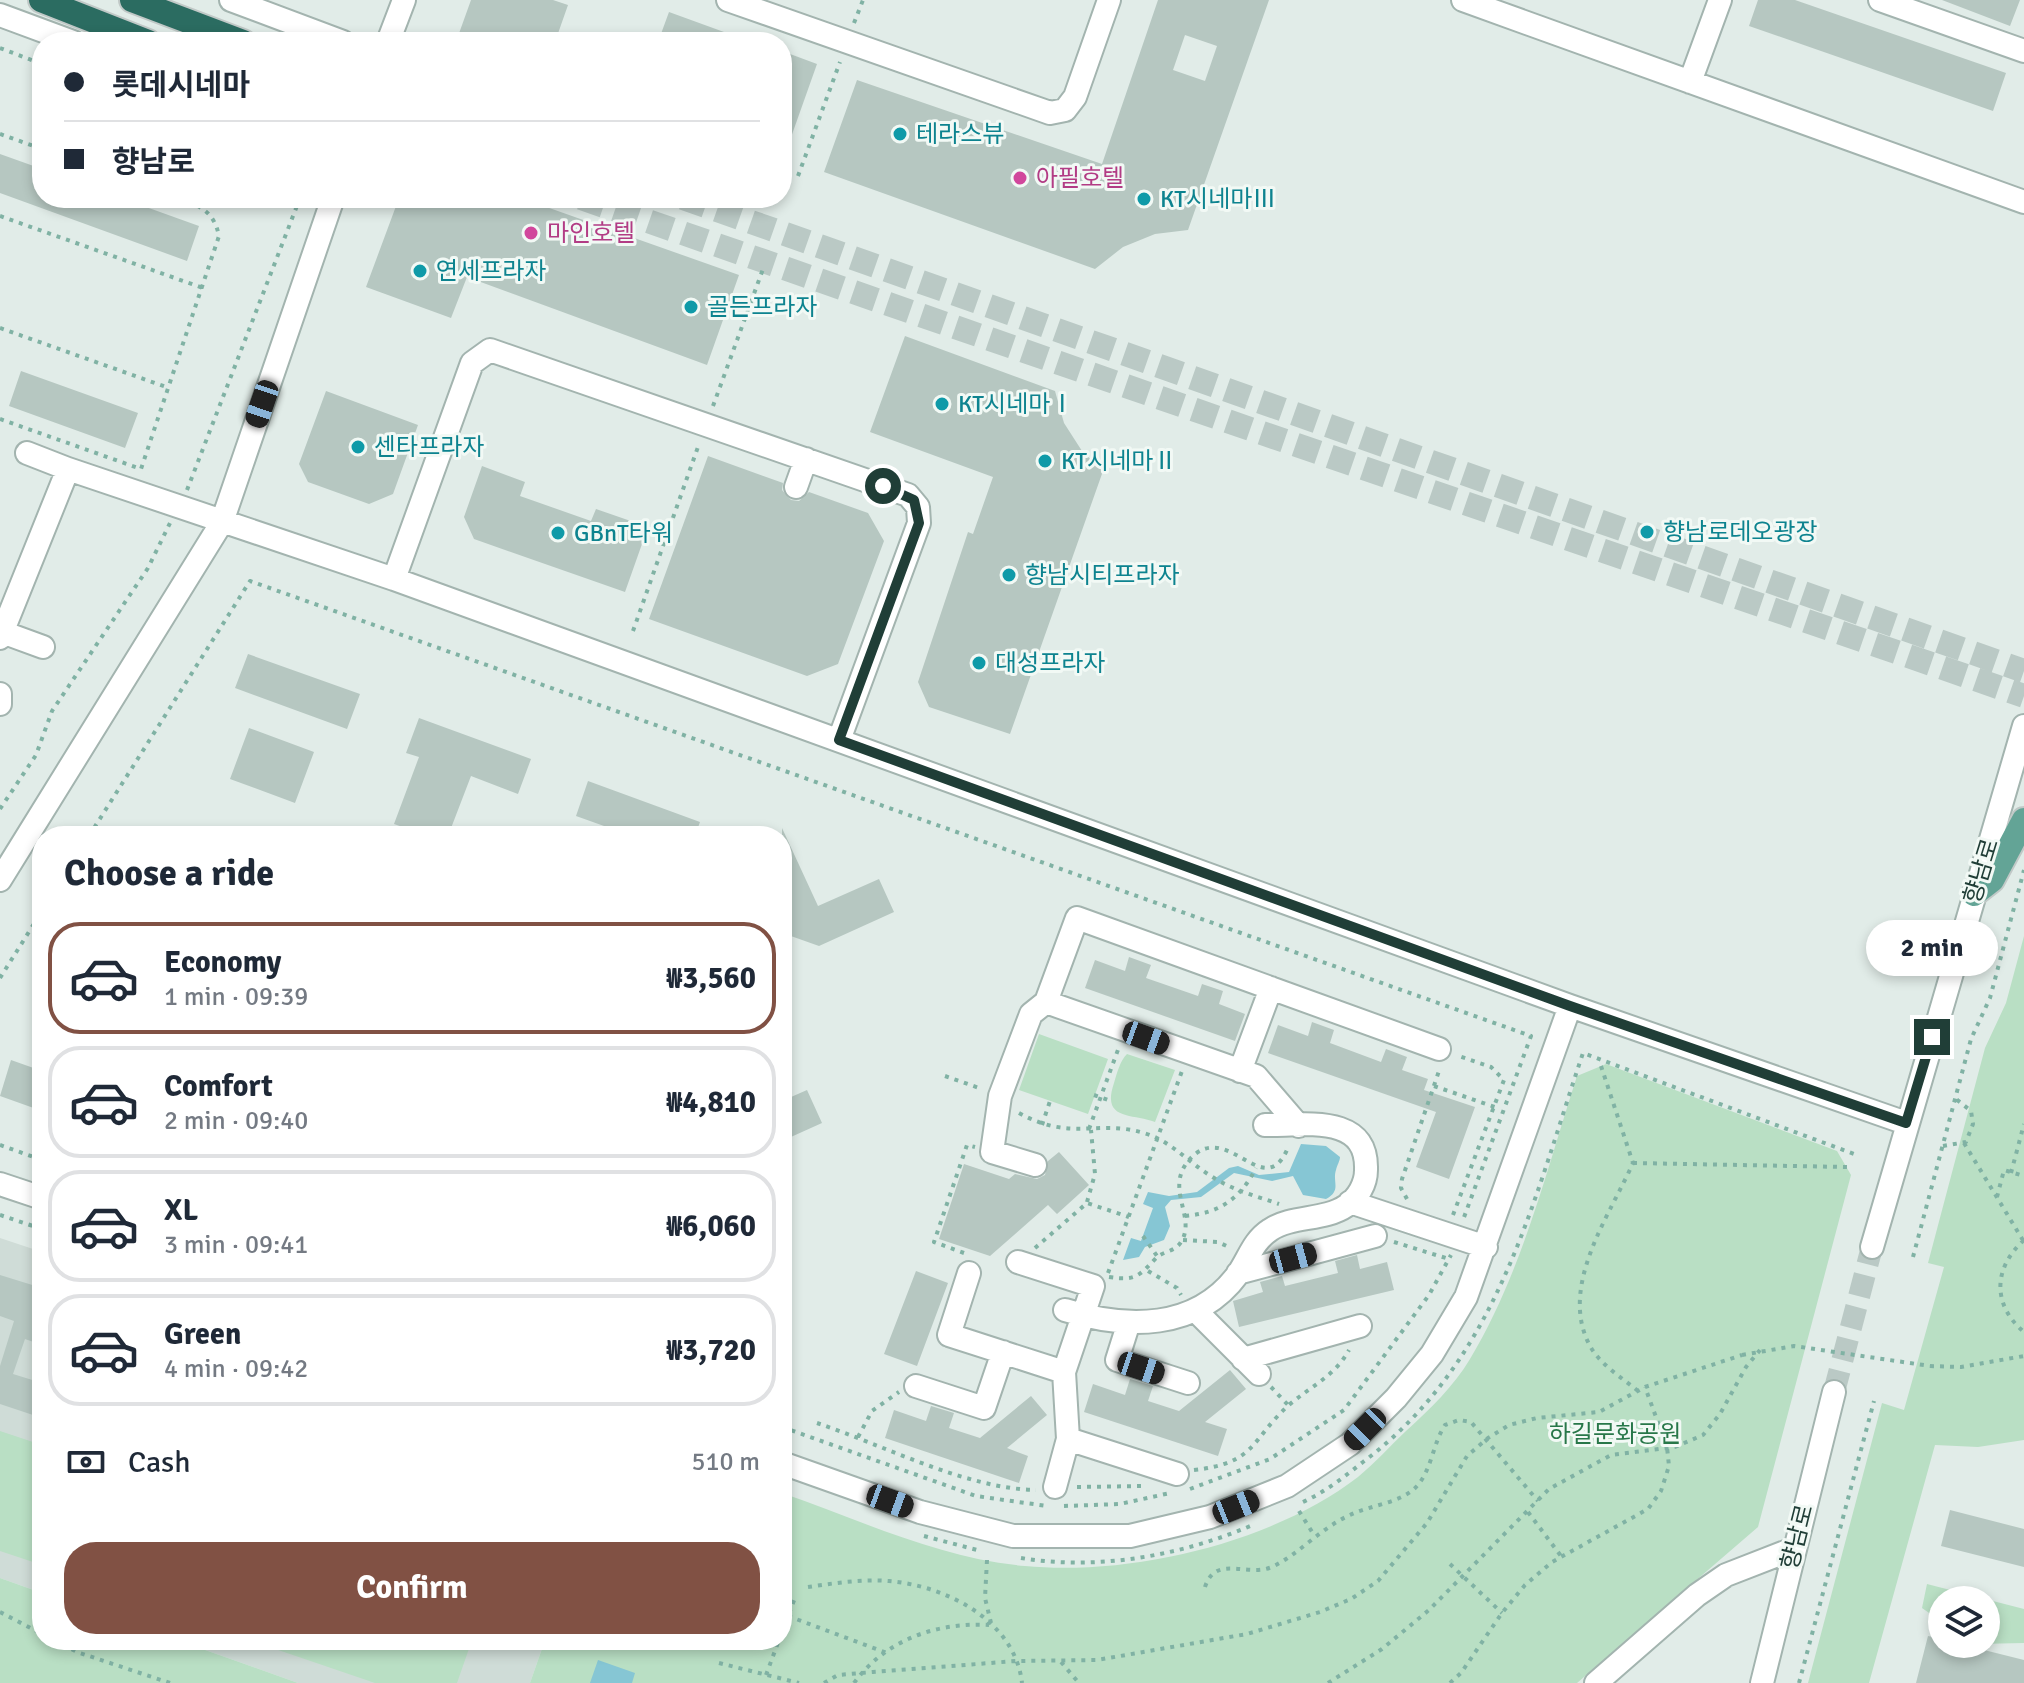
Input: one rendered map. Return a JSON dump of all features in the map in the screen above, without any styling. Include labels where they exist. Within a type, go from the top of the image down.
[{"type":"highway","points":[[41,0],[123,32]]},
{"type":"highway","points":[[132,0],[217,32]]},
{"type":"main road","points":[[1974,894],[1992,880],[2024,820]]},
{"type":"street","points":[[231,0],[303,32]]},
{"type":"street","points":[[392,32],[404,0]]},
{"type":"street","points":[[728,0],[1043,112],[1058,112],[1075,97],[1109,0]]},
{"type":"street","points":[[1463,0],[2024,202]]},
{"type":"street","points":[[1690,82],[1720,0]]},
{"type":"street","points":[[1880,0],[2024,51]]},
{"type":"street","points":[[0,15],[46,32]]},
{"type":"street","points":[[33,826],[222,522],[330,208]]},
{"type":"street","points":[[394,579],[472,363],[482,352],[498,350],[908,495],[920,515],[839,740]]},
{"type":"street","points":[[27,453],[394,579],[1570,1006],[1906,1123]]},
{"type":"street","points":[[796,487],[806,459]]},
{"type":"street","points":[[43,647],[1,635],[68,469]]},
{"type":"street","points":[[0,694],[0,704]]},
{"type":"street","name":"향남로","points":[[1872,1247],[2024,726]]},
{"type":"street","points":[[0,880],[32,828]]},
{"type":"street","points":[[1035,1165],[992,1152],[1000,1096],[1031,1014],[1046,1002],[1077,918],[1443,1050]]},
{"type":"street","points":[[1240,1071],[1271,988]]},
{"type":"street","points":[[1046,1002],[1240,1071],[1267,1086],[1295,1126]]},
{"type":"street","points":[[792,1467],[920,1512],[1013,1536],[1130,1536],[1210,1517],[1287,1486],[1350,1444],[1396,1398],[1432,1354],[1466,1297],[1570,1006]]},
{"type":"street","points":[[1074,1313],[1129,1322],[1169,1319],[1236,1255],[1271,1229],[1330,1213],[1350,1202],[1363,1185],[1366,1170],[1358,1142],[1334,1125],[1265,1125]]},
{"type":"street","points":[[0,1184],[32,1195]]},
{"type":"street","points":[[1350,1202],[1486,1247]]},
{"type":"street","points":[[1236,1255],[1375,1236]]},
{"type":"street","points":[[1018,1262],[1093,1286],[1074,1313],[1064,1372],[1068,1439],[1055,1487]]},
{"type":"street","points":[[972,1265],[949,1335],[1064,1372]]},
{"type":"street","points":[[1189,1299],[1251,1366],[1360,1326]]},
{"type":"street","points":[[1129,1322],[1117,1360],[1188,1383]]},
{"type":"street","points":[[916,1386],[982,1415],[1003,1352]]},
{"type":"street","name":"향남로","points":[[1762,1683],[1834,1392]]},
{"type":"street","points":[[1068,1439],[1177,1474]]},
{"type":"street","points":[[1596,1683],[1697,1595],[1726,1575],[1793,1549]]},
{"type":"path","points":[[798,176],[863,0]]},
{"type":"path","points":[[0,48],[32,60]]},
{"type":"path","points":[[0,134],[32,145]]},
{"type":"path","points":[[0,419],[141,469],[216,251],[216,222],[204,208]]},
{"type":"path","points":[[0,216],[203,288]]},
{"type":"path","points":[[633,631],[763,269]]},
{"type":"path","points":[[0,328],[169,388]]},
{"type":"path","points":[[95,826],[250,581],[1531,1036],[1449,1259],[1429,1295],[1344,1410],[1270,1459],[1195,1488],[1120,1504],[1044,1506],[976,1496],[792,1431]]},
{"type":"path","points":[[1913,1257],[1971,1039],[1990,998],[2022,890],[2024,870]]},
{"type":"path","points":[[0,978],[32,927]]},
{"type":"path","points":[[1018,1262],[1087,1203],[1095,1174],[1090,1130],[1097,1096],[1125,1030]]},
{"type":"path","points":[[1409,1201],[1401,1188],[1402,1179],[1443,1050],[1491,1067],[1504,1080],[1455,1216],[1444,1212]]},
{"type":"path","points":[[1104,1285],[1189,1053]]},
{"type":"path","points":[[1294,1506],[1321,1494],[1397,1437],[1469,1349],[1507,1277],[1583,1053],[1854,1154]]},
{"type":"path","points":[[1601,1066],[1633,1163],[1603,1222],[1581,1300],[1582,1325],[1597,1356],[1638,1391]]},
{"type":"path","points":[[945,1076],[961,1082]]},
{"type":"path","points":[[1434,1086],[1495,1107]]},
{"type":"path","points":[[1000,1096],[1018,1112],[1042,1125],[1064,1130],[1118,1129],[1158,1139],[1209,1175],[1243,1192],[1282,1205],[1270,1211]]},
{"type":"path","points":[[1097,1096],[1111,1101]]},
{"type":"path","points":[[1943,1146],[1964,1143],[1972,1131],[1973,1118],[1966,1105],[1956,1099]]},
{"type":"path","points":[[1042,1125],[1050,1101]]},
{"type":"path","points":[[2011,1173],[2024,1124]]},
{"type":"path","points":[[1107,1276],[1136,1277],[1148,1271],[1157,1256],[1176,1248],[1183,1240],[1185,1216],[1178,1187],[1190,1159],[1211,1149],[1223,1148],[1236,1152],[1256,1168],[1268,1170],[1278,1165],[1289,1146],[1295,1126]]},
{"type":"path","points":[[1964,1143],[2024,1241],[2010,1253],[1999,1286],[2002,1304],[2010,1319],[2024,1332]]},
{"type":"path","points":[[0,1145],[32,1156]]},
{"type":"path","points":[[972,1265],[934,1242],[967,1145],[992,1152]]},
{"type":"path","points":[[1633,1163],[1847,1167]]},
{"type":"path","points":[[1185,1216],[1219,1210],[1243,1192],[1256,1168]]},
{"type":"path","points":[[1997,1197],[2004,1170],[2024,1176]]},
{"type":"path","points":[[1087,1203],[1129,1217]]},
{"type":"path","points":[[0,1215],[32,1226]]},
{"type":"path","points":[[1143,1236],[1157,1256]]},
{"type":"path","points":[[1375,1236],[1449,1259]]},
{"type":"path","points":[[1183,1240],[1218,1242],[1236,1255]]},
{"type":"path","points":[[1148,1271],[1189,1299]]},
{"type":"path","points":[[1167,1302],[1189,1299]]},
{"type":"path","points":[[824,1683],[838,1675],[1018,1661],[1097,1660],[1247,1634],[1351,1599],[1378,1581],[1399,1559],[1427,1523],[1467,1456],[1486,1439],[1509,1425],[1537,1418],[1599,1412],[1645,1387],[1760,1350],[1794,1346],[1822,1348],[1930,1366],[1961,1367],[2024,1356]]},
{"type":"path","points":[[1328,1683],[1382,1649],[1465,1577],[1538,1501],[1578,1470],[1611,1455],[1667,1447],[1703,1435],[1720,1414],[1746,1367],[1760,1350]]},
{"type":"path","points":[[817,1423],[858,1437],[872,1411],[886,1399],[916,1386]]},
{"type":"path","points":[[1450,1683],[1461,1673],[1525,1585],[1561,1556],[1648,1509],[1661,1491],[1669,1466],[1667,1447],[1645,1387]]},
{"type":"path","points":[[1799,1683],[1874,1401]]},
{"type":"path","points":[[1205,1587],[1211,1573],[1222,1568],[1249,1570],[1276,1566],[1314,1535],[1351,1514],[1407,1494],[1418,1486],[1445,1425],[1459,1420],[1471,1422],[1538,1501]]},
{"type":"path","points":[[1299,1511],[1314,1535]]},
{"type":"path","points":[[1528,1512],[1561,1556]]},
{"type":"path","points":[[1014,1557],[1044,1562],[1143,1559],[1226,1537],[1266,1518]]},
{"type":"path","points":[[910,1532],[953,1547],[983,1552]]},
{"type":"path","points":[[987,1560],[985,1598],[992,1625]]},
{"type":"path","points":[[1450,1564],[1502,1613]]},
{"type":"path","points":[[808,1587],[849,1581],[909,1584],[939,1592],[967,1606],[1009,1642],[1018,1661],[1022,1683]]},
{"type":"path","points":[[792,1606],[796,1595]]},
{"type":"path","points":[[0,1612],[32,1629]]},
{"type":"path","points":[[792,1617],[887,1653]]},
{"type":"path","points":[[854,1683],[887,1653],[916,1634],[955,1623],[992,1625]]},
{"type":"path","points":[[73,1650],[170,1683]]},
{"type":"path","points":[[766,1675],[775,1650]]},
{"type":"path","points":[[1061,1662],[1079,1683]]},
{"type":"path","points":[[719,1663],[799,1683]]},
{"type":"shaded area","points":[[0,1238],[32,1249],[32,1589],[0,1578]]},
{"type":"shaded area","points":[[205,1650],[542,1650],[530,1683],[298,1683]]},
{"type":"green space","points":[[2024,936],[2024,1440],[1978,1447],[1935,1445],[1869,1683],[1808,1683],[1882,1403],[1904,1410],[1944,1267],[1928,1263],[1985,1048],[2006,1003]]},
{"type":"green space","points":[[1039,1034],[1108,1059],[1088,1114],[1019,1090]]},
{"type":"green space","points":[[1127,1054],[1175,1070],[1155,1122],[1121,1113],[1112,1104],[1116,1075]]},
{"type":"green space","name":"하길문화공원","points":[[1606,1064],[1837,1151],[1851,1175],[1758,1527],[1577,1683],[530,1683],[542,1650],[792,1650],[792,1497],[932,1547],[994,1562],[1066,1568],[1110,1566],[1199,1550],[1243,1537],[1323,1500],[1370,1466],[1433,1406],[1464,1369],[1488,1326],[1519,1257],[1577,1076]]},
{"type":"green space","points":[[0,1431],[32,1442],[32,1562],[0,1551]]},
{"type":"green space","points":[[0,1578],[32,1589],[32,1650],[205,1650],[298,1683],[0,1683]]},
{"type":"green space","points":[[1927,1584],[1935,1586],[1928,1586],[1928,1612],[1922,1608]]},
{"type":"green space","points":[[2000,1603],[2024,1609],[2024,1643],[2000,1644]]},
{"type":"green space","points":[[278,1650],[469,1650],[457,1683],[375,1683]]},
{"type":"water","points":[[1301,1144],[1326,1146],[1340,1157],[1331,1196],[1326,1199],[1303,1195],[1293,1176],[1272,1181],[1234,1173],[1201,1197],[1171,1200],[1165,1207],[1170,1226],[1164,1240],[1145,1247],[1139,1257],[1123,1260],[1131,1238],[1141,1241],[1153,1208],[1143,1204],[1148,1192],[1169,1196],[1197,1192],[1229,1168],[1238,1166],[1259,1175],[1289,1172]]},
{"type":"water","points":[[598,1660],[635,1673],[632,1683],[590,1683]]},
{"type":"building","points":[[471,0],[553,0],[568,5],[559,32],[460,32]]},
{"type":"building","points":[[1158,0],[1269,0],[1188,230],[1155,234],[1123,247],[1095,269],[824,172],[857,80],[1102,164]],"holes":[[[1185,35],[1217,46],[1205,81],[1173,70]]]},
{"type":"building","points":[[1758,0],[1795,0],[2006,73],[1993,111],[1749,26]]},
{"type":"building","points":[[1942,0],[2020,0],[2010,26]]},
{"type":"building","points":[[669,12],[724,32],[662,32]]},
{"type":"building","points":[[792,55],[817,64],[792,134]]},
{"type":"building","points":[[0,154],[32,165],[32,205],[0,193]]},
{"type":"building","points":[[41,208],[149,208],[199,226],[187,261]]},
{"type":"building","points":[[395,208],[549,208],[739,275],[707,365],[467,277],[451,318],[366,287]]},
{"type":"building","points":[[905,336],[1055,391],[1064,423],[1082,451],[1103,471],[1010,734],[929,707],[918,682],[968,532],[973,534],[993,477],[870,432]]},
{"type":"building","points":[[21,371],[138,413],[125,448],[9,406]]},
{"type":"building","name":"센타프라자","points":[[326,391],[418,425],[393,494],[369,504],[308,482],[299,464]]},
{"type":"building","points":[[708,456],[783,483],[782,490],[791,500],[799,501],[809,492],[868,513],[884,541],[838,664],[807,676],[649,619]]},
{"type":"building","name":"GBnT타워","points":[[482,466],[525,482],[520,496],[591,521],[596,509],[648,527],[625,592],[474,539],[464,517]]},
{"type":"building","points":[[248,654],[360,694],[347,729],[235,688]]},
{"type":"building","points":[[419,718],[531,759],[518,794],[471,776],[452,826],[400,826],[394,824],[419,757],[406,753]]},
{"type":"building","points":[[249,728],[314,752],[295,803],[230,779]]},
{"type":"building","points":[[588,781],[700,822],[699,826],[604,826],[576,816]]},
{"type":"building","points":[[792,850],[818,906],[879,879],[894,912],[819,946],[792,936]]},
{"type":"building","points":[[1129,957],[1151,965],[1146,978],[1198,996],[1202,984],[1223,991],[1219,1004],[1245,1014],[1235,1041],[1085,988],[1095,960],[1125,971]]},
{"type":"building","points":[[1312,1022],[1334,1030],[1330,1043],[1381,1062],[1386,1049],[1407,1057],[1402,1070],[1428,1079],[1424,1090],[1475,1107],[1449,1179],[1416,1167],[1436,1112],[1268,1053],[1278,1025],[1308,1036]]},
{"type":"building","points":[[11,1060],[32,1067],[32,1107],[0,1096]]},
{"type":"building","points":[[807,1090],[822,1123],[792,1136],[792,1097]]},
{"type":"building","points":[[1059,1152],[1089,1185],[1057,1214],[1048,1205],[990,1256],[939,1239],[964,1164],[1009,1179],[1015,1174],[1037,1179],[1045,1175],[1048,1161]]},
{"type":"building","points":[[1357,1255],[1360,1269],[1387,1262],[1394,1290],[1239,1327],[1233,1301],[1263,1292],[1260,1282],[1282,1276],[1285,1286],[1338,1273],[1335,1261]]},
{"type":"building","points":[[916,1271],[948,1283],[917,1366],[884,1354]]},
{"type":"building","points":[[0,1275],[32,1285],[32,1341],[25,1339],[13,1374],[32,1380],[32,1415],[0,1404],[0,1366],[14,1321],[0,1316]]},
{"type":"building","points":[[1230,1370],[1246,1389],[1205,1422],[1227,1429],[1218,1456],[1084,1412],[1093,1384],[1125,1395],[1130,1379],[1153,1386],[1148,1401],[1179,1411]]},
{"type":"building","points":[[1031,1396],[1047,1415],[1007,1448],[1028,1456],[1019,1483],[885,1438],[894,1410],[926,1421],[931,1406],[954,1413],[949,1428],[980,1438]]},
{"type":"building","points":[[1950,1510],[2024,1529],[2024,1567],[1941,1546]]},
{"type":"building","points":[[1928,1636],[1928,1658],[2000,1658],[2000,1654],[2024,1660],[2024,1683],[1916,1683]]},
{"type":"tunnel","points":[[610,208],[2024,696]]},
{"type":"tunnel","points":[[711,208],[2024,671]]},
{"type":"tunnel","points":[[1834,1392],[1872,1247]]},
{"type":"place","name":"테라스뷰","points":[[900,134]]},
{"type":"place","name":"아필호텔","points":[[1020,178]]},
{"type":"place","name":"KT시네마Ⅲ","points":[[1144,199]]},
{"type":"place","name":"마인호텔","points":[[531,233]]},
{"type":"place","name":"연세프라자","points":[[420,271]]},
{"type":"place","name":"골든프라자","points":[[691,307]]},
{"type":"place","name":"KT시네마Ⅰ","points":[[942,404]]},
{"type":"place","name":"센타프라자","points":[[358,447]]},
{"type":"place","name":"KT시네마Ⅱ","points":[[1045,461]]},
{"type":"place","name":"향남로데오광장","points":[[1647,532]]},
{"type":"place","name":"GBnT타워","points":[[558,533]]},
{"type":"place","name":"향남시티프라자","points":[[1009,575]]},
{"type":"place","name":"대성프라자","points":[[979,663]]},
{"type":"route","points":[[883,486],[914,500],[920,515],[919,523],[839,740],[1570,1006],[1906,1123],[1932,1037]]}]
